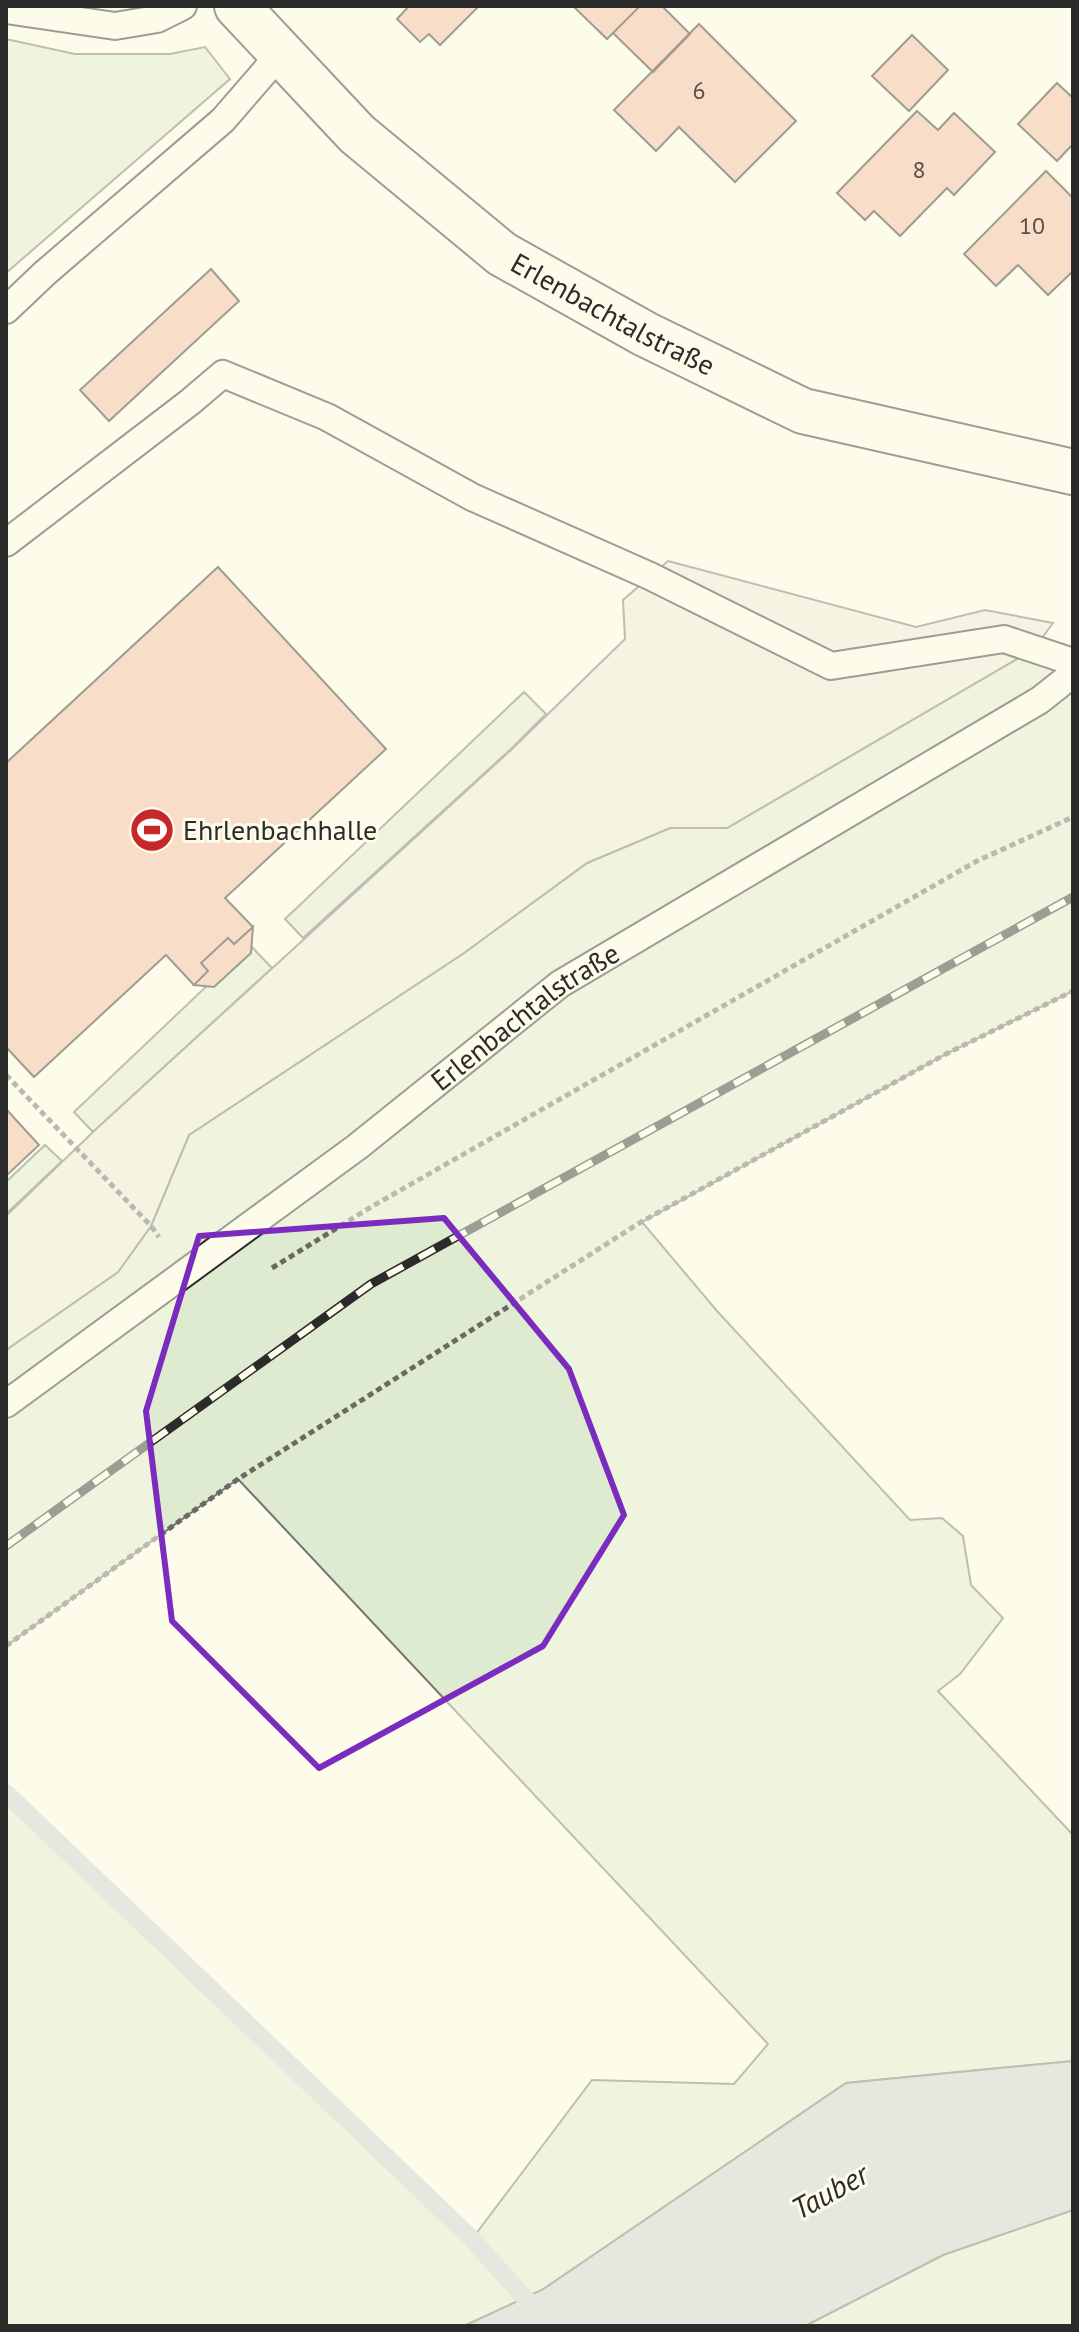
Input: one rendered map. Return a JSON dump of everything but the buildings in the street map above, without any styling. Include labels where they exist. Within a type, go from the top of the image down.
[{"type":"street","name":"Erlenbachtalstraße","points":[[237,6],[357,134],[502,254],[645,334],[803,411],[1073,472]]},
{"type":"lane","points":[[6,10],[115,26],[157,19],[183,6]]},
{"type":"lane","points":[[6,310],[223,120],[281,53]]},
{"type":"lane","points":[[6,543],[223,374],[327,417],[472,497],[650,576],[831,666],[1004,639],[1073,662]]},
{"type":"lane","name":"Erlenbachtalstraße","points":[[6,1404],[357,1147],[560,984],[1040,700],[1073,674]]},
{"type":"path","points":[[270,1269],[385,1199],[977,861],[1073,817]]},
{"type":"path","points":[[6,1646],[238,1479],[641,1222],[946,1054],[1073,991]]},
{"type":"path","points":[[6,1075],[151,1226],[181,1274]]},
{"type":"highlighted area","points":[[444,1218],[569,1369],[624,1515],[543,1646],[319,1768],[172,1621],[146,1411],[199,1236]]},
{"type":"green space","points":[[6,39],[75,54],[170,54],[205,47],[230,79],[6,273]]},
{"type":"green space","points":[[1034,649],[1073,662],[1073,991],[946,1054],[642,1222],[717,1311],[910,1520],[942,1518],[963,1536],[971,1585],[1003,1618],[960,1674],[938,1691],[1073,1835],[1073,2061],[846,2083],[542,2290],[464,2326],[6,2326],[6,1793],[472,2239],[592,2080],[734,2084],[768,2044],[238,1479],[6,1646],[6,1350],[118,1272],[151,1226],[189,1135],[464,953],[587,863],[670,828],[727,828]]},
{"type":"green space","points":[[524,692],[546,714],[303,938],[285,919]]},
{"type":"green space","points":[[250,945],[272,968],[93,1132],[74,1112]]},
{"type":"green space","points":[[45,1145],[62,1161],[6,1214],[6,1182]]},
{"type":"green space","points":[[1073,2210],[1073,2326],[805,2326],[943,2255]]},
{"type":"shaded area","points":[[668,561],[916,627],[985,610],[1053,623],[1034,649],[727,828],[670,828],[587,863],[464,953],[189,1135],[151,1226],[118,1272],[6,1350],[6,1216],[93,1132],[511,750],[625,639],[623,600]]},
{"type":"water","name":"Tauber","points":[[1073,2061],[1073,2210],[943,2255],[805,2326],[464,2326],[542,2290],[846,2083]]},
{"type":"waterway","points":[[6,1793],[472,2239],[550,2326]]},
{"type":"railway","points":[[6,1546],[371,1284],[1073,897]]},
{"type":"place","name":"Ehrlenbachhalle","points":[[152,830]]}]
